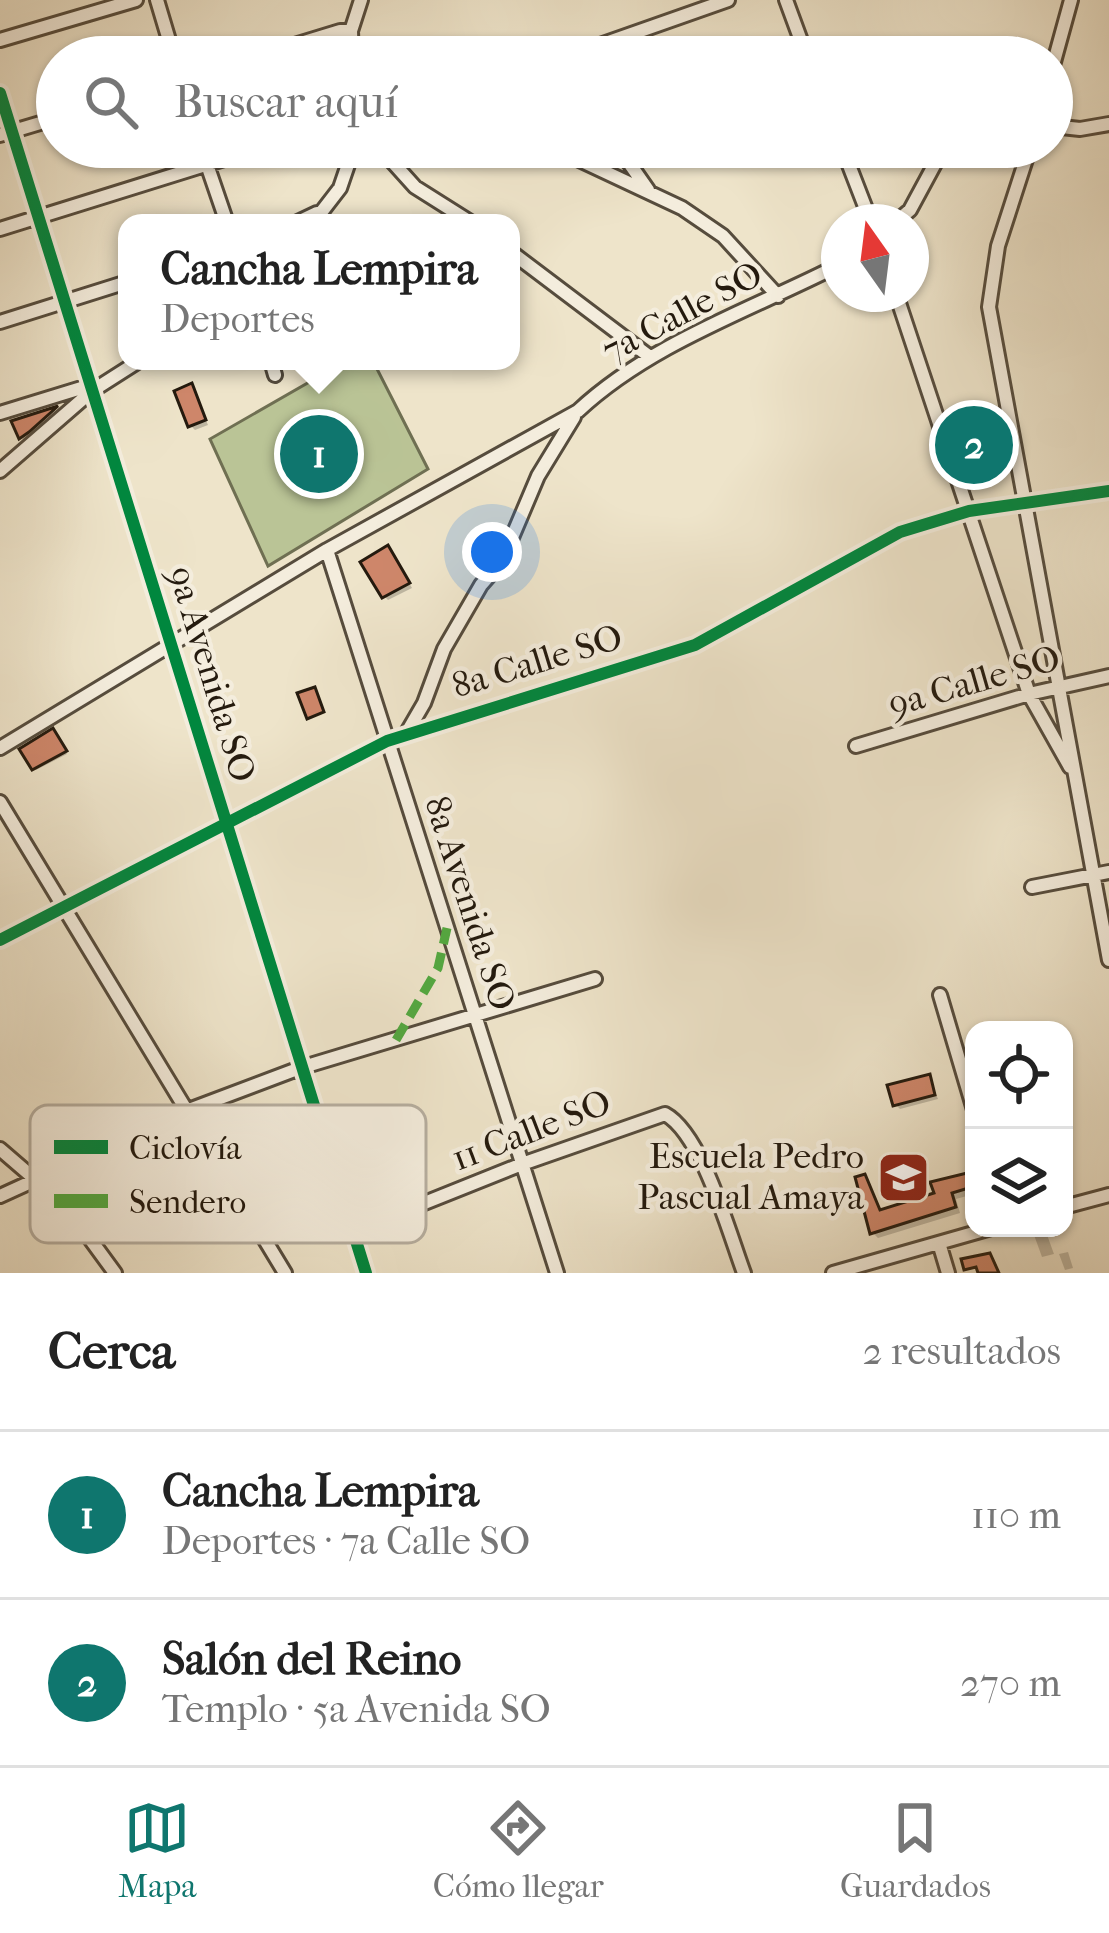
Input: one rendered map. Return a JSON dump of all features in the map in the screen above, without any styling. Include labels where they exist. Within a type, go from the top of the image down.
[{"type":"street","points":[[0,40],[136,0]]},
{"type":"street","points":[[157,0],[168,36]]},
{"type":"street","points":[[347,0],[359,7],[351,36]]},
{"type":"street","points":[[626,36],[728,0]]},
{"type":"street","points":[[786,0],[799,36]]},
{"type":"street","points":[[1061,36],[1071,0]]},
{"type":"street","points":[[324,36],[351,31]]},
{"type":"street","name":"9a Avenida SO","points":[[0,93],[6,133],[39,218],[312,1105]]},
{"type":"street","points":[[6,133],[36,124]]},
{"type":"street","points":[[1073,128],[1109,124]]},
{"type":"street","points":[[0,229],[197,168]]},
{"type":"street","points":[[207,168],[224,214]]},
{"type":"street","points":[[320,214],[349,168]]},
{"type":"street","points":[[398,168],[415,187],[458,214]]},
{"type":"street","points":[[598,168],[682,208],[723,236],[778,296]]},
{"type":"street","points":[[633,168],[650,191]]},
{"type":"street","points":[[850,168],[864,204]]},
{"type":"street","points":[[913,204],[933,168]]},
{"type":"street","points":[[1023,168],[998,246],[989,307],[1076,779],[1102,873],[1109,960]]},
{"type":"street","points":[[315,214],[323,210]]},
{"type":"street","points":[[520,260],[650,357]]},
{"type":"street","name":"7a Calle SO","points":[[0,748],[327,550],[578,411],[604,387],[650,357],[821,274]]},
{"type":"street","points":[[0,322],[118,285]]},
{"type":"street","points":[[902,312],[1029,694],[1076,779]]},
{"type":"street","points":[[0,471],[91,388],[123,370]]},
{"type":"street","points":[[0,413],[91,388]]},
{"type":"street","points":[[406,734],[424,703],[444,649],[502,561],[538,476],[578,411]]},
{"type":"street","name":"8a Calle SO","points":[[0,940],[387,740],[695,645],[900,532],[969,511],[1109,491]]},
{"type":"street","name":"8a Avenida SO","points":[[327,550],[557,1273]]},
{"type":"street","name":"9a Calle SO","points":[[856,746],[1029,694],[1109,676]]},
{"type":"street","points":[[0,802],[182,1105]]},
{"type":"street","points":[[1032,887],[1102,873]]},
{"type":"street","points":[[202,1105],[300,1068],[595,979]]},
{"type":"street","points":[[940,995],[965,1080]]},
{"type":"street","name":"11 Calle SO","points":[[426,1203],[665,1114],[685,1131],[712,1186],[744,1273]]},
{"type":"street","points":[[0,1149],[30,1173]]},
{"type":"street","points":[[0,1196],[30,1183]]},
{"type":"street","points":[[1073,1205],[1109,1195]]},
{"type":"street","points":[[833,1273],[965,1236]]},
{"type":"street","points":[[94,1243],[116,1273]]},
{"type":"street","points":[[267,1243],[285,1273]]},
{"type":"street","name":"9a Avenida SO","points":[[356,1243],[366,1273]]},
{"type":"street","points":[[939,1244],[948,1273]]},
{"type":"green space","points":[[330,370],[378,370],[428,469],[268,566],[210,439]]},
{"type":"building","points":[[192,383],[206,420],[188,427],[174,391]]},
{"type":"building","points":[[58,406],[29,432],[19,439],[11,421]]},
{"type":"building","points":[[388,545],[410,583],[382,598],[360,562]]},
{"type":"building","points":[[315,687],[324,712],[307,719],[297,693]]},
{"type":"building","points":[[53,728],[67,751],[32,770],[19,749]]},
{"type":"building","points":[[930,1074],[935,1095],[893,1106],[887,1085]]},
{"type":"building","points":[[965,1173],[965,1189],[952,1193],[956,1207],[870,1234],[855,1177],[865,1174],[880,1210],[934,1193],[930,1182]]},
{"type":"building","points":[[990,1253],[999,1273],[978,1273],[976,1267],[964,1270],[961,1259]]},
{"type":"marked path","points":[[396,1040],[438,968],[447,928]]},
{"type":"cycle path","points":[[0,93],[314,1105]]},
{"type":"cycle path","points":[[0,940],[387,741],[695,645],[900,532],[969,511],[1109,491]]},
{"type":"cycle path","points":[[357,1243],[366,1273]]},
{"type":"place","name":"Salón del Reino","points":[[974,445]]},
{"type":"place","name":"Cancha Lempira","points":[[319,454]]},
{"type":"place","name":"Escuela Pedro Pascual Amaya","points":[[903,1177]]}]
